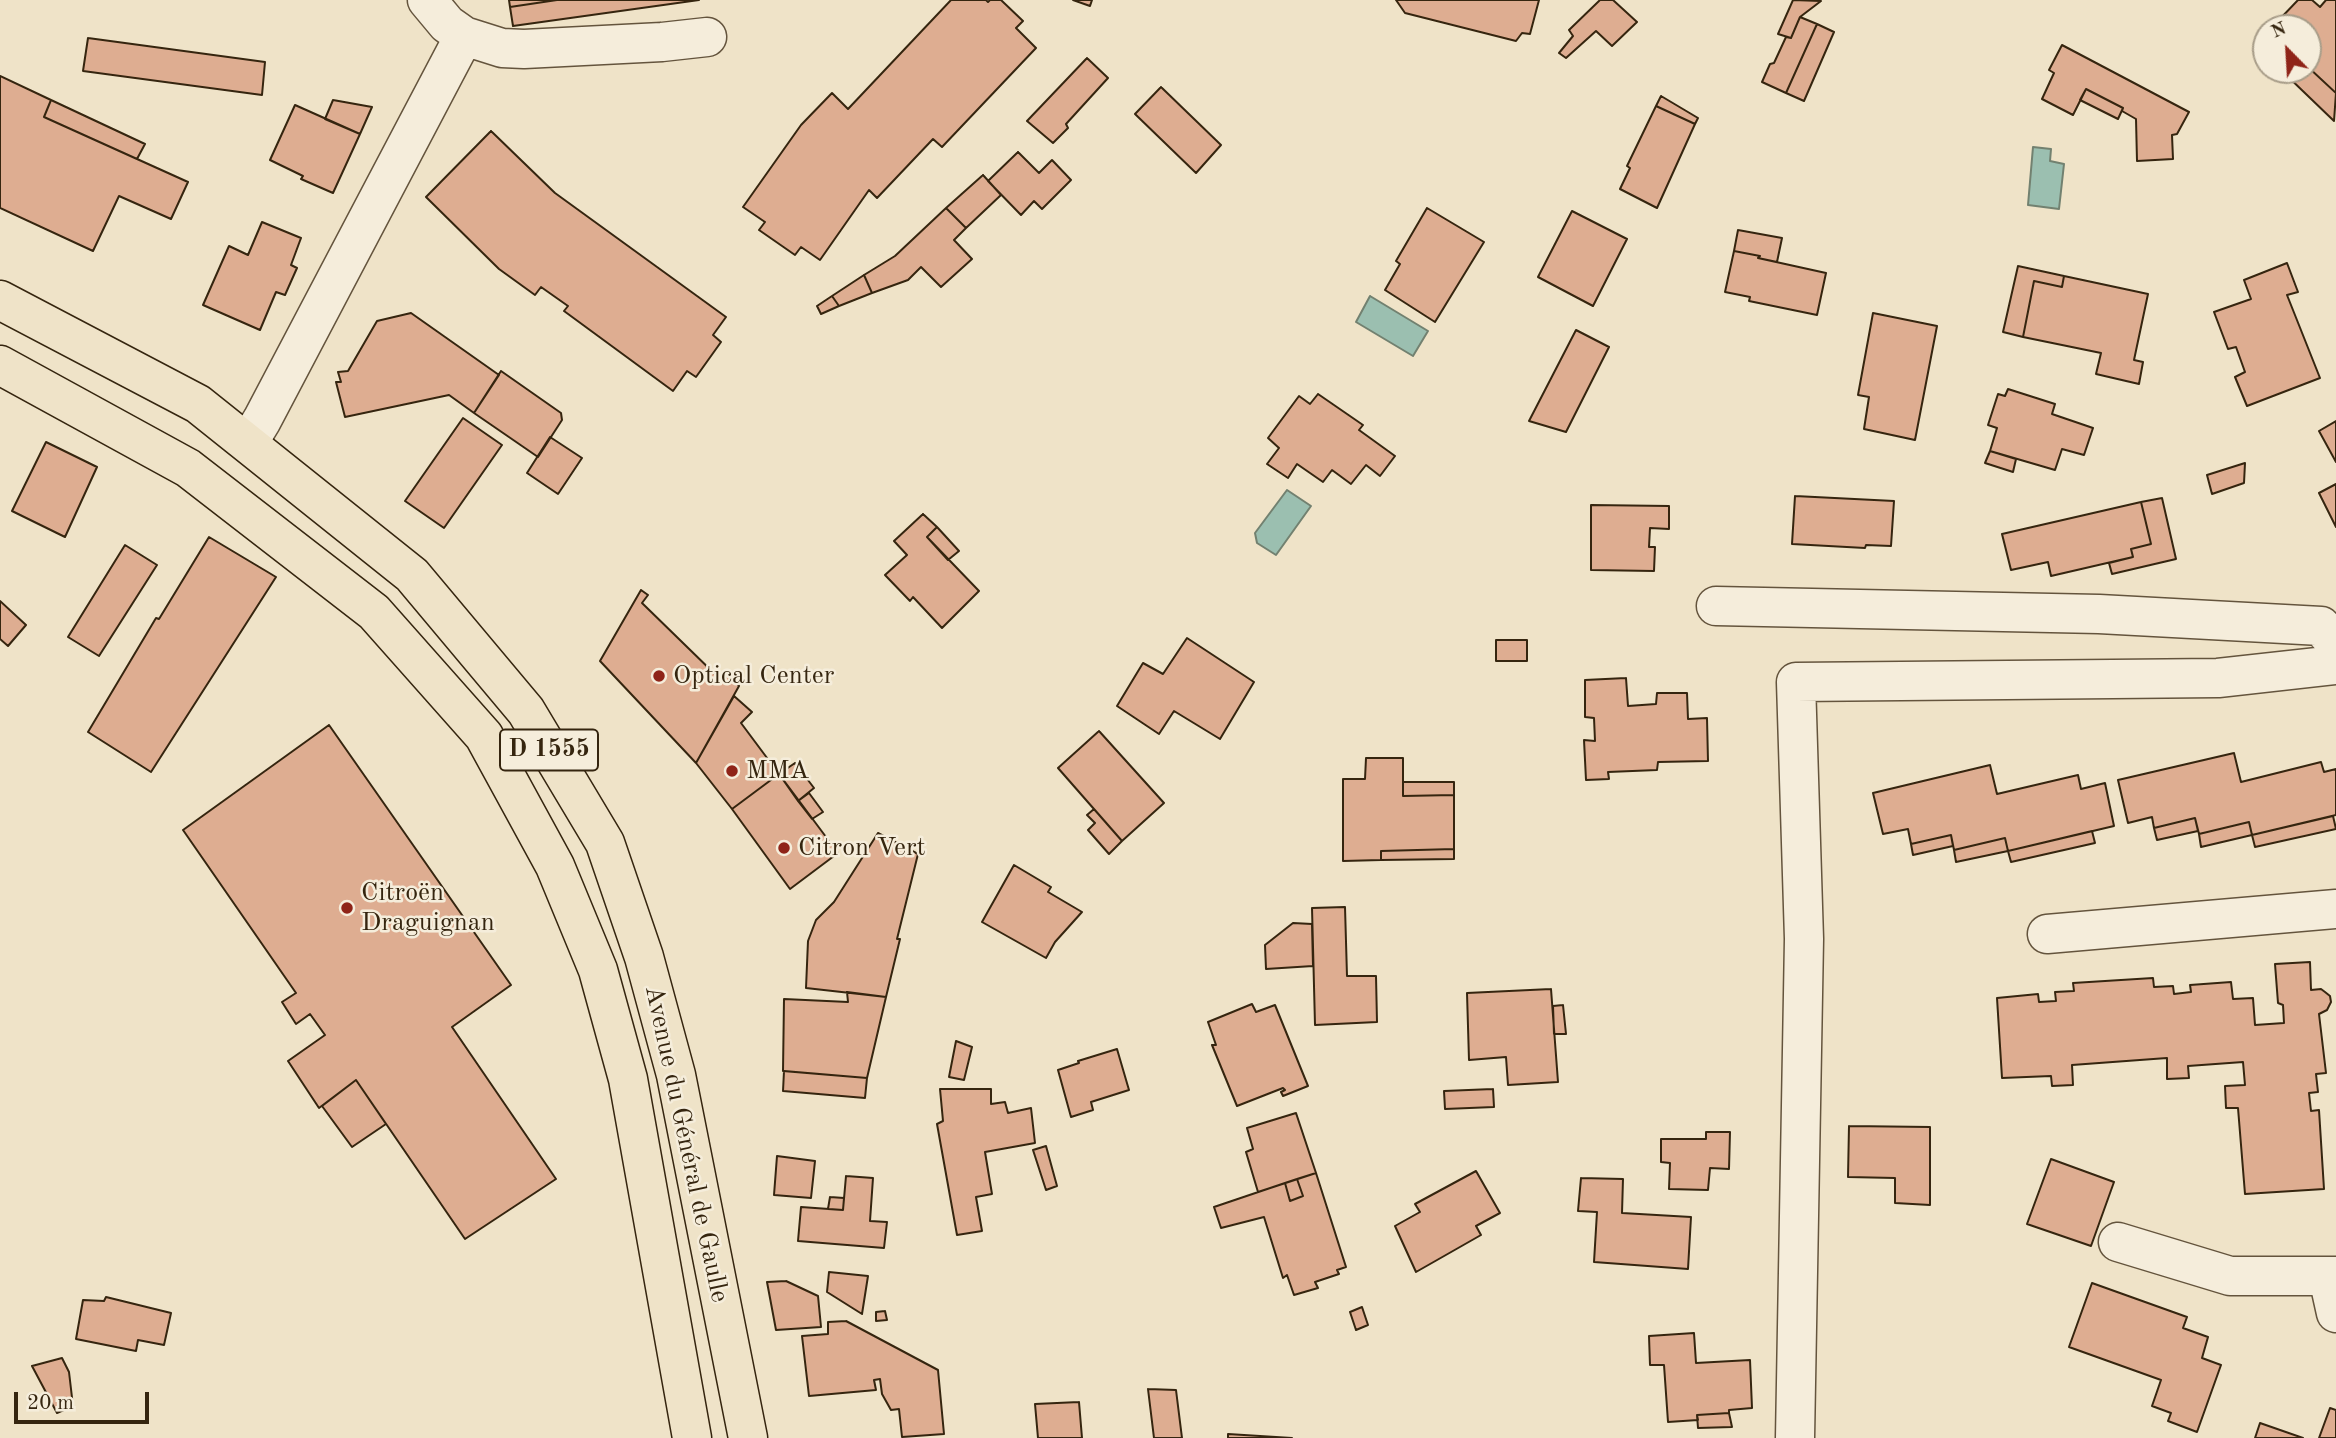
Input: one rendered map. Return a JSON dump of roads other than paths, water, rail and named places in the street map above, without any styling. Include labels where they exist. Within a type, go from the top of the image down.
[{"type":"main road","name":"Avenue du Général de Gaulle","points":[[0,300],[198,404],[248,443],[411,575],[526,711],[605,844],[644,957],[676,1075],[748,1438]]},
{"type":"main road","name":"Avenue du Général de Gaulle","points":[[0,365],[188,468],[373,612],[484,736],[555,866],[598,970],[628,1079],[692,1438]]},
{"type":"street","points":[[428,0],[447,24],[464,36],[502,48],[524,49],[707,37]]},
{"type":"street","points":[[248,443],[464,36]]},
{"type":"street","points":[[1716,606],[2099,614],[2321,626],[2336,644]]},
{"type":"street","points":[[1795,1438],[1804,939],[1796,682],[2218,678],[2336,665]]},
{"type":"street","points":[[2047,934],[2336,909]]},
{"type":"street","points":[[2118,1242],[2230,1276],[2333,1288]]},
{"type":"place","name":"Optical Center","points":[[659,676]]},
{"type":"place","name":"MMA","points":[[732,771]]},
{"type":"place","name":"Citron Vert","points":[[784,848]]},
{"type":"place","name":"Citroën Draguignan","points":[[347,908]]}]
